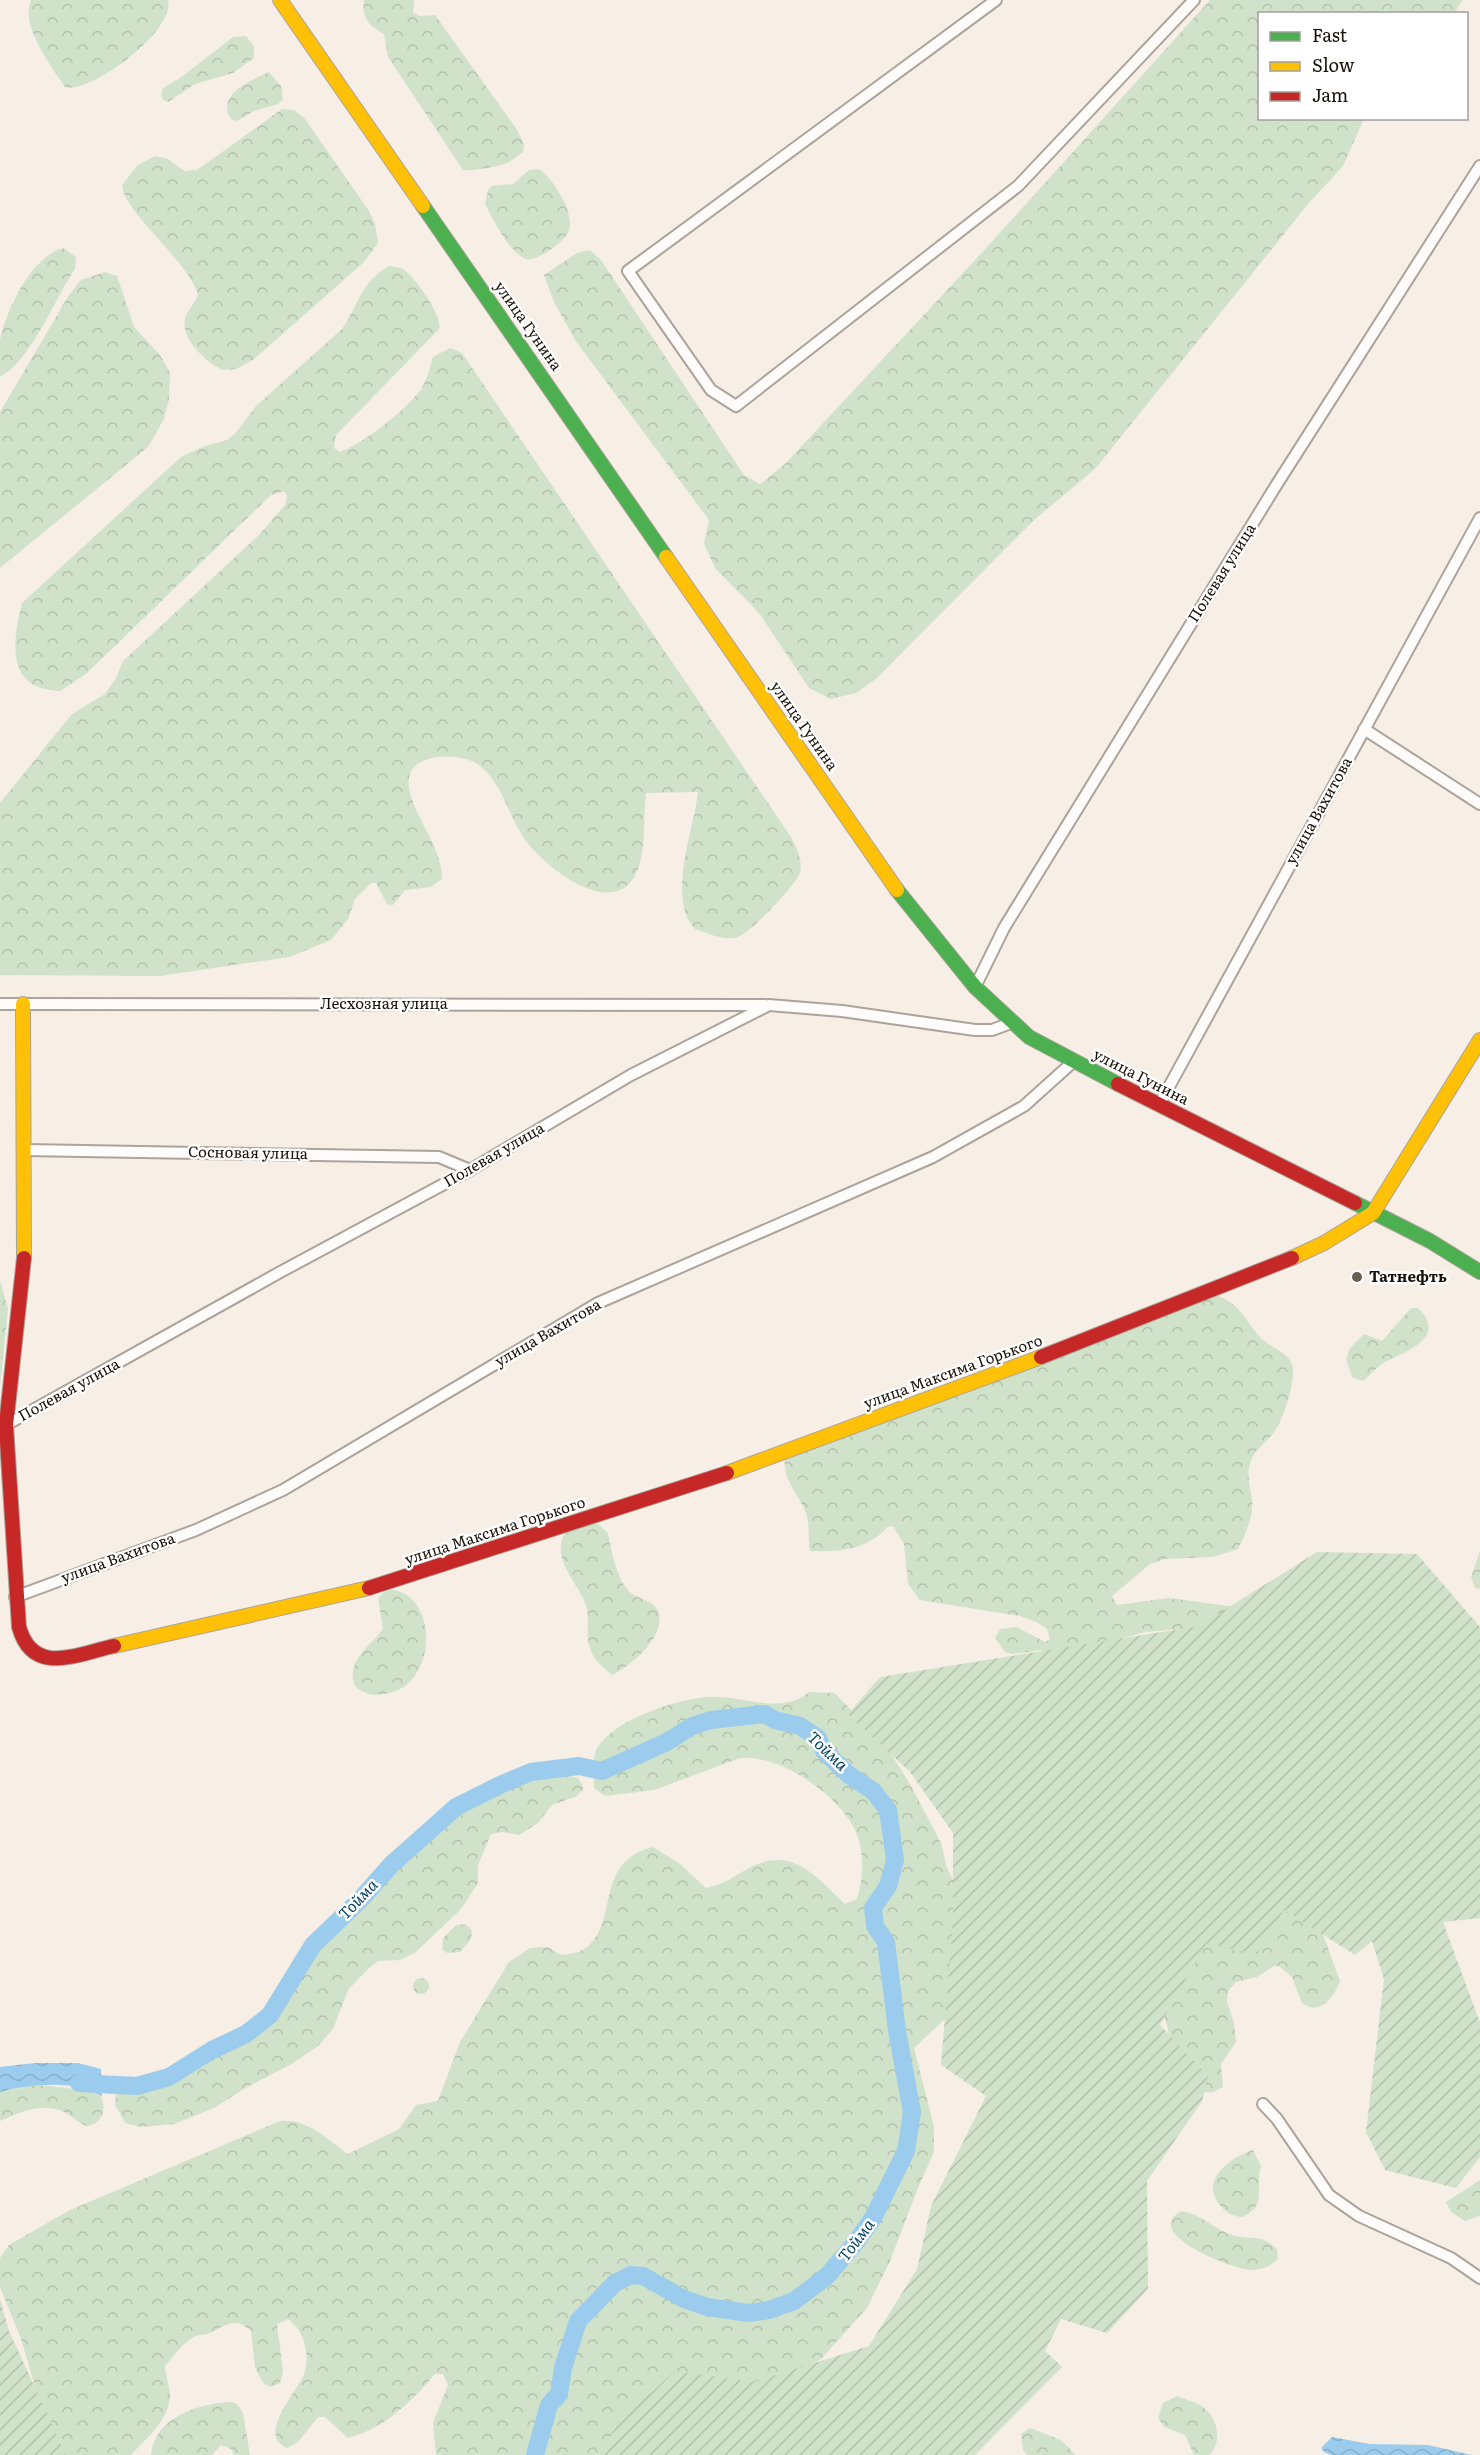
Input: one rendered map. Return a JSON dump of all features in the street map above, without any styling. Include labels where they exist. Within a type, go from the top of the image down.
[{"type":"street","name":"улица Гунина","points":[[280,0],[880,866],[913,912],[975,987],[1011,1023],[1029,1037],[1430,1241],[1480,1272]]},
{"type":"street","points":[[996,0],[628,271],[711,390],[736,406],[1018,186],[1194,0]]},
{"type":"street","name":"Полевая улица","points":[[975,987],[1004,927],[1222,573],[1480,166]]},
{"type":"street","name":"улица Вахитова","points":[[1159,1105],[1480,518]]},
{"type":"street","points":[[1364,729],[1480,804]]},
{"type":"street","name":"Лесхозная улица","points":[[0,1004],[768,1005]]},
{"type":"street","name":"улица Максима Горького","points":[[23,1004],[25,1249],[6,1425],[17,1619],[24,1644],[37,1656],[51,1660],[364,1590],[719,1476],[1107,1333],[1279,1264],[1324,1243],[1373,1213],[1480,1040]]},
{"type":"street","name":"Полевая улица","points":[[6,1425],[284,1270],[470,1170],[631,1075],[768,1005]]},
{"type":"street","points":[[768,1005],[852,1012],[975,1030],[992,1030],[1011,1023]]},
{"type":"street","name":"улица Вахитова","points":[[15,1597],[196,1530],[283,1490],[598,1303],[933,1157],[1024,1106],[1074,1061]]},
{"type":"street","name":"Сосновая улица","points":[[24,1150],[439,1157],[470,1170]]},
{"type":"street","points":[[1263,2104],[1277,2119],[1329,2195],[1359,2216],[1451,2258],[1480,2277]]},
{"type":"green space","points":[[31,0],[168,0],[167,13],[159,28],[128,58],[92,81],[77,87],[65,87],[33,34],[29,11]]},
{"type":"green space","points":[[364,0],[414,0],[413,13],[419,16],[435,15],[518,131],[524,145],[523,152],[503,164],[463,170],[388,57],[384,34],[367,21],[363,6]]},
{"type":"green space","points":[[1210,0],[1463,0],[1455,12],[1258,12],[1258,120],[1364,120],[1343,166],[1308,204],[1095,469],[1034,520],[877,678],[856,693],[831,699],[809,688],[759,613],[715,568],[704,544],[709,520],[575,340],[554,302],[544,275],[577,253],[590,250],[601,260],[744,475],[760,484],[784,465],[989,245]]},
{"type":"green space","points":[[246,36],[254,46],[254,58],[233,73],[195,84],[168,102],[163,100],[161,94],[163,88],[180,78],[233,37]]},
{"type":"green space","points":[[269,72],[281,86],[283,99],[278,104],[254,111],[237,121],[231,119],[227,110],[232,95],[246,84]]},
{"type":"green space","points":[[282,109],[294,110],[305,119],[369,211],[375,224],[378,243],[363,263],[253,360],[236,369],[223,370],[196,349],[187,334],[185,319],[198,294],[192,281],[133,208],[125,196],[122,185],[138,165],[155,156],[168,159],[184,171],[197,170]]},
{"type":"green space","points":[[539,169],[557,188],[566,207],[570,225],[568,233],[557,245],[533,259],[526,259],[508,243],[485,204],[488,190],[492,186],[513,184],[529,170]]},
{"type":"green space","points":[[63,248],[76,257],[75,269],[32,343],[12,369],[0,377],[0,340],[8,314],[31,273],[51,253]]},
{"type":"green space","points":[[389,266],[403,269],[421,288],[437,315],[439,329],[336,435],[334,448],[340,452],[361,441],[410,403],[424,384],[433,357],[450,348],[462,353],[791,837],[798,852],[801,867],[798,877],[769,911],[741,935],[735,938],[720,937],[695,929],[687,916],[682,882],[698,792],[646,793],[643,849],[639,866],[630,883],[617,891],[602,892],[586,888],[554,869],[530,846],[495,784],[480,766],[463,758],[438,757],[424,760],[415,767],[410,773],[409,788],[412,800],[437,852],[442,879],[431,887],[405,890],[393,905],[387,904],[376,883],[371,883],[355,899],[348,919],[331,940],[289,957],[160,976],[0,975],[0,803],[72,714],[105,694],[116,678],[123,661],[259,535],[285,505],[287,496],[284,491],[271,495],[86,674],[60,691],[42,689],[30,682],[22,673],[17,662],[16,633],[22,603],[181,457],[202,447],[227,440],[235,434],[256,406],[342,329],[366,287]]},
{"type":"green space","points":[[105,272],[117,276],[134,327],[160,355],[170,373],[169,399],[164,419],[148,447],[0,568],[0,412],[69,295],[81,280]]},
{"type":"green space","points":[[0,1281],[8,1309],[0,1386]]},
{"type":"green space","points":[[1213,1294],[1235,1306],[1259,1336],[1288,1358],[1293,1368],[1291,1388],[1280,1421],[1272,1435],[1251,1459],[1249,1478],[1252,1513],[1248,1525],[1238,1549],[1213,1557],[1165,1559],[1150,1564],[1112,1596],[1117,1605],[1169,1598],[1236,1607],[1273,1635],[1182,1629],[1145,1632],[1058,1656],[1041,1650],[1012,1654],[1005,1652],[995,1638],[1000,1629],[1017,1627],[1045,1642],[1050,1639],[1047,1629],[1020,1616],[920,1600],[908,1584],[904,1544],[894,1527],[889,1526],[871,1540],[853,1548],[810,1551],[807,1517],[788,1480],[785,1457]]},
{"type":"green space","points":[[1411,1308],[1418,1308],[1426,1318],[1429,1327],[1427,1335],[1413,1348],[1385,1362],[1363,1381],[1352,1377],[1346,1359],[1350,1348],[1364,1334],[1382,1341]]},
{"type":"green space","points":[[591,1523],[598,1524],[608,1533],[615,1565],[626,1588],[653,1605],[658,1611],[660,1620],[658,1630],[646,1649],[629,1665],[612,1675],[597,1661],[591,1651],[586,1605],[561,1555],[565,1534]]},
{"type":"green space","points":[[1480,1551],[1480,1589],[1475,1588],[1471,1577]]},
{"type":"green space","points":[[1317,1552],[1417,1554],[1480,1627],[1480,1918],[1443,1922],[1480,2023],[1480,2157],[1456,2188],[1385,2170],[1366,2132],[1384,1979],[1372,1941],[1355,1955],[1284,1910],[1257,1954],[1206,1944],[1160,2025],[1208,2076],[1202,2101],[1147,2181],[1148,2289],[1107,2333],[1061,2319],[1045,2351],[1062,2367],[975,2455],[599,2455],[618,2423],[675,2371],[753,2382],[869,2346],[917,2269],[931,2206],[986,2096],[941,2065],[953,1921],[953,1833],[910,1772],[848,1714],[880,1677],[1199,1626]]},
{"type":"green space","points":[[387,1589],[404,1594],[417,1605],[424,1620],[426,1638],[424,1656],[417,1673],[405,1686],[389,1693],[370,1694],[355,1686],[353,1669],[360,1655],[383,1629],[378,1598]]},
{"type":"green space","points":[[809,1692],[834,1693],[882,1740],[910,1784],[941,1843],[947,1868],[977,1927],[962,2003],[914,2048],[934,2127],[934,2152],[890,2261],[867,2308],[822,2358],[661,2455],[436,2455],[433,2423],[448,2385],[443,2374],[435,2374],[407,2404],[374,2428],[348,2438],[325,2417],[318,2417],[298,2442],[287,2448],[278,2442],[275,2433],[282,2412],[304,2374],[307,2362],[301,2335],[288,2319],[277,2324],[283,2371],[280,2383],[271,2387],[264,2384],[255,2368],[251,2331],[241,2324],[233,2323],[192,2338],[165,2366],[170,2395],[166,2412],[156,2428],[131,2455],[55,2455],[21,2339],[0,2287],[0,2258],[9,2245],[70,2210],[280,2121],[300,2123],[324,2136],[348,2154],[399,2129],[416,2105],[438,2101],[460,2042],[509,1962],[530,1948],[548,1947],[561,1955],[578,1952],[587,1947],[597,1936],[603,1923],[615,1878],[622,1865],[635,1854],[653,1847],[680,1864],[706,1888],[765,1862],[778,1860],[791,1862],[803,1867],[845,1904],[857,1899],[862,1877],[862,1856],[859,1840],[852,1825],[827,1795],[792,1771],[774,1763],[756,1758],[740,1758],[654,1790],[605,1796],[594,1788],[593,1770],[596,1751],[603,1740],[629,1721],[662,1707],[695,1699],[721,1697],[774,1704],[798,1699]]},
{"type":"green space","points":[[567,1775],[578,1778],[584,1788],[577,1796],[552,1805],[538,1823],[519,1835],[502,1832],[491,1834],[478,1865],[478,1883],[461,1909],[416,1952],[400,1960],[378,1961],[369,1968],[348,1990],[333,2029],[318,2046],[290,2065],[247,2087],[214,2108],[174,2124],[141,2127],[125,2123],[115,2105],[116,2093],[120,2090],[171,2079],[236,2030],[256,2021],[292,1979],[326,1921],[353,1896],[388,1855],[430,1819],[454,1802],[497,1782]]},
{"type":"green space","points":[[1212,1882],[1318,1921],[1340,1981],[1326,2003],[1314,2008],[1302,2003],[1292,1977],[1279,1966],[1274,1966],[1257,1977],[1236,1982],[1228,1991],[1227,2002],[1234,2023],[1236,2042],[1221,2064],[1223,2087],[1213,2092],[1197,2093],[1169,2052],[1169,2033],[1160,2002]]},
{"type":"green space","points":[[465,1924],[472,1930],[471,1939],[460,1952],[447,1953],[442,1949],[443,1938],[456,1925]]},
{"type":"green space","points":[[421,1978],[429,1986],[421,1994],[413,1986]]},
{"type":"green space","points":[[37,2085],[95,2091],[102,2101],[101,2117],[87,2126],[66,2113],[41,2108],[24,2111],[0,2121],[0,2092]]},
{"type":"green space","points":[[1253,2150],[1261,2166],[1258,2201],[1250,2212],[1242,2217],[1235,2216],[1226,2212],[1219,2204],[1214,2195],[1213,2186],[1221,2170],[1228,2163]]},
{"type":"green space","points":[[1480,2180],[1480,2216],[1465,2221],[1451,2212],[1446,2202]]},
{"type":"green space","points":[[1182,2211],[1195,2215],[1226,2233],[1265,2240],[1277,2249],[1278,2259],[1273,2264],[1260,2269],[1243,2269],[1194,2249],[1180,2239],[1172,2229],[1172,2220]]},
{"type":"green space","points":[[0,2299],[9,2331],[66,2455],[0,2455]]},
{"type":"green space","points":[[1177,2396],[1200,2405],[1211,2415],[1217,2436],[1214,2449],[1209,2455],[1194,2455],[1185,2435],[1164,2427],[1158,2418],[1163,2403]]},
{"type":"green space","points":[[231,2402],[237,2404],[243,2413],[250,2455],[234,2455],[231,2449],[221,2445],[212,2455],[151,2455],[154,2442],[161,2431],[180,2415],[193,2409]]},
{"type":"green space","points":[[1030,2428],[1061,2440],[1076,2455],[1027,2455],[1023,2450],[1021,2434]]},
{"type":"water","points":[[35,2063],[78,2063],[101,2069],[102,2097],[80,2087],[66,2085],[38,2085],[0,2092],[0,2067]]},
{"type":"water","points":[[1332,2437],[1370,2444],[1428,2445],[1472,2455],[1331,2455],[1321,2448]]},
{"type":"waterway","name":"Тойма","points":[[79,2083],[137,2086],[169,2077],[212,2050],[246,2034],[270,2015],[313,1945],[361,1899],[390,1866],[456,1807],[502,1784],[531,1772],[579,1766],[602,1771],[667,1742],[692,1726],[711,1720],[765,1714],[775,1720],[800,1726],[818,1738],[824,1751],[849,1775],[873,1791],[888,1810],[895,1860],[888,1886],[873,1908],[875,1926],[886,1942],[897,2031],[912,2112],[906,2151],[873,2218],[856,2242],[827,2276],[794,2301],[769,2310],[749,2313],[707,2307],[684,2299],[643,2276],[631,2275],[615,2283],[578,2321],[563,2368],[559,2394],[549,2405],[535,2455]]},
{"type":"traffic: fast","points":[[423,206],[666,557]]},
{"type":"traffic: fast","points":[[897,890],[975,987],[1029,1037],[1118,1084]]},
{"type":"traffic: fast","points":[[1355,1203],[1430,1241],[1480,1272]]},
{"type":"traffic: slow","points":[[280,0],[423,206]]},
{"type":"traffic: slow","points":[[666,557],[897,890]]},
{"type":"traffic: slow","points":[[23,1004],[24,1258]]},
{"type":"traffic: slow","points":[[1292,1258],[1324,1243],[1373,1213],[1480,1040]]},
{"type":"traffic: slow","points":[[727,1473],[1041,1357]]},
{"type":"traffic: slow","points":[[114,1646],[369,1588]]},
{"type":"traffic: jam","points":[[1118,1084],[1355,1203]]},
{"type":"traffic: jam","points":[[24,1258],[6,1425],[19,1627],[26,1643],[35,1652],[45,1657],[71,1657],[114,1646]]},
{"type":"traffic: jam","points":[[1041,1357],[1292,1258]]},
{"type":"traffic: jam","points":[[369,1588],[727,1473]]},
{"type":"place","name":"Татнефть","points":[[1357,1277]]}]
